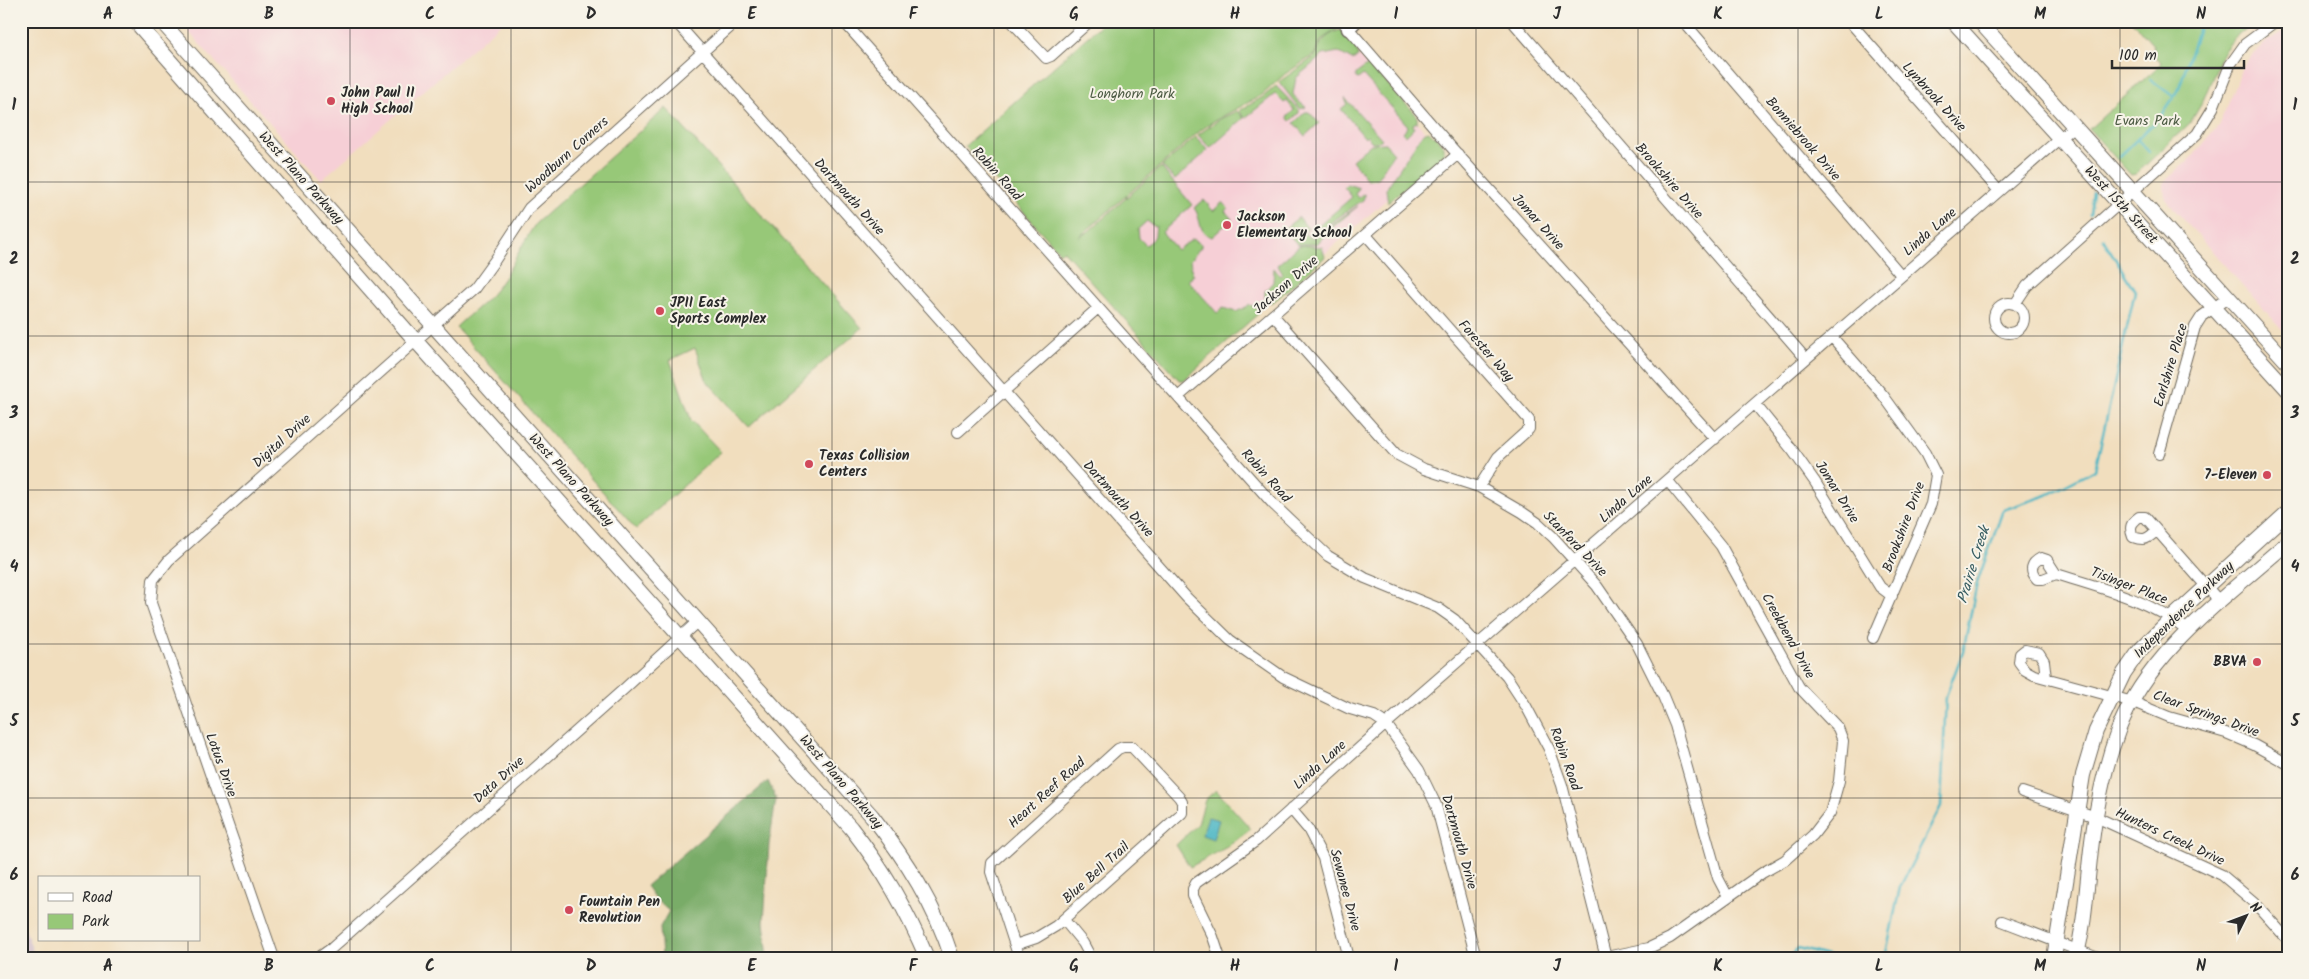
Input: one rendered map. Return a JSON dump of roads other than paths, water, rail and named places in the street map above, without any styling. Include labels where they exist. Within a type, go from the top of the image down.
[{"type":"main road","name":"West Plano Parkway","points":[[134,21],[415,340],[794,763],[872,855],[898,895],[927,958]]},
{"type":"main road","name":"West Plano Parkway","points":[[161,21],[866,809],[897,848],[939,922],[952,958]]},
{"type":"main road","name":"West 15th Street","points":[[1953,21],[2288,390]]},
{"type":"main road","name":"West 15th Street","points":[[1979,21],[2288,363]]},
{"type":"main road","points":[[542,481],[558,466]]},
{"type":"main road","name":"Independence Parkway","points":[[2054,958],[2083,775],[2096,731],[2124,673],[2140,650],[2172,618],[2288,512]]},
{"type":"main road","name":"Independence Parkway","points":[[2077,954],[2096,817],[2104,776],[2118,730],[2158,662],[2188,631],[2288,542]]},
{"type":"main road","points":[[2247,549],[2261,566]]},
{"type":"street","name":"Dartmouth Drive","points":[[675,21],[1187,598],[1230,640],[1283,677],[1334,702],[1374,716],[1386,724],[1419,770],[1436,805],[1476,958]]},
{"type":"street","name":"Woodburn Corners","points":[[433,325],[482,280],[529,208],[737,21]]},
{"type":"street","name":"Robin Road","points":[[843,21],[1273,504],[1328,556],[1365,578],[1438,608],[1455,620],[1479,644],[1507,677],[1550,749],[1562,785],[1606,958]]},
{"type":"street","points":[[1011,21],[1046,58],[1051,56],[1090,21]]},
{"type":"street","name":"Brookshire Drive","points":[[1512,21],[1806,359]]},
{"type":"street","name":"Bonniebrook Drive","points":[[1683,21],[1902,275]]},
{"type":"street","name":"Lynbrook Drive","points":[[1849,21],[2000,191]]},
{"type":"street","points":[[2015,304],[2027,286],[2197,134],[2213,108],[2230,65],[2245,44],[2276,21]]},
{"type":"street","name":"Jomar Drive","points":[[1349,24],[1458,154],[1715,439]]},
{"type":"street","name":"Linda Lane","points":[[1220,958],[1213,936],[1194,896],[1193,889],[1196,883],[1256,841],[1386,724],[1668,481],[2074,126]]},
{"type":"street","name":"Jackson Drive","points":[[1178,397],[1458,154]]},
{"type":"street","name":"Forester Way","points":[[1366,234],[1529,420],[1528,429],[1498,457],[1479,487]]},
{"type":"street","name":"Earlshire Place","points":[[2159,454],[2195,327],[2202,316],[2212,307],[2229,297]]},
{"type":"street","points":[[958,432],[1098,308]]},
{"type":"street","name":"Stanford Drive","points":[[1273,315],[1396,454],[1424,469],[1479,487],[1538,523],[1597,586],[1637,644],[1663,696],[1675,725],[1718,878],[1728,896]]},
{"type":"street","name":"Digital Drive","points":[[153,580],[169,560],[433,325]]},
{"type":"street","name":"Brookshire Drive","points":[[1832,337],[1883,395],[1925,453],[1936,475],[1930,504],[1873,638]]},
{"type":"street","name":"Jomar Drive","points":[[1755,404],[1815,482],[1880,587],[1892,596]]},
{"type":"street","name":"Creekbend Drive","points":[[1606,958],[1649,948],[1670,938],[1728,896],[1802,847],[1823,822],[1835,799],[1843,741],[1838,728],[1799,687],[1721,546],[1668,481]]},
{"type":"street","points":[[2156,531],[2220,602]]},
{"type":"street","name":"Tisinger Place","points":[[2056,574],[2127,596],[2172,618],[2188,631]]},
{"type":"street","name":"Lotus Drive","points":[[153,580],[151,603],[153,611],[274,958]]},
{"type":"street","name":"Data Drive","points":[[318,958],[332,948],[624,690],[698,621]]},
{"type":"street","name":"Clear Springs Drive","points":[[2046,678],[2133,702],[2169,717],[2226,733],[2254,745],[2288,764]]},
{"type":"street","name":"Heart Reef Road","points":[[1015,945],[991,867],[994,859],[1118,749],[1128,746],[1136,750],[1179,797],[1183,808]]},
{"type":"street","name":"Hunters Creek Drive","points":[[2022,792],[2096,817],[2222,875],[2254,902],[2288,940]]},
{"type":"street","name":"Blue Bell Trail","points":[[1015,945],[1047,932],[1064,920],[1179,818],[1183,808]]},
{"type":"street","name":"Sewanee Drive","points":[[1291,809],[1308,829],[1323,858],[1349,958]]},
{"type":"street","points":[[1064,920],[1083,944],[1091,958]]},
{"type":"street","points":[[2002,920],[2058,942],[2077,954],[2098,958]]},
{"type":"street","points":[[1015,945],[1019,958]]},
{"type":"water","points":[[1208,817],[1219,820],[1213,839],[1202,835]]},
{"type":"waterway","name":"Prairie Creek","points":[[2119,157],[2161,116],[2178,91],[2201,21]]},
{"type":"waterway","points":[[2150,79],[2174,97]]},
{"type":"waterway","points":[[2137,139],[2149,152]]},
{"type":"waterway","name":"Prairie Creek","points":[[2090,214],[2093,192]]},
{"type":"waterway","name":"Prairie Creek","points":[[1885,958],[1900,887],[1941,806],[1946,696],[1963,652],[1977,583],[2003,510],[2047,495],[2095,470],[2135,291],[2103,239]]},
{"type":"waterway","name":"Prairie Creek","points":[[1790,958],[1798,948],[1835,958]]},
{"type":"place","name":"John Paul II High School","points":[[331,101]]},
{"type":"place","name":"Jackson Elementary School","points":[[1227,225]]},
{"type":"place","name":"JPII East Sports Complex","points":[[660,311]]},
{"type":"place","name":"Texas Collision Centers","points":[[809,464]]},
{"type":"place","name":"7-Eleven","points":[[2267,475]]},
{"type":"place","name":"BBVA","points":[[2257,662]]},
{"type":"place","name":"Fountain Pen Revolution","points":[[569,910]]},
{"type":"park label","name":"Longhorn Park","points":[[1132,94]]},
{"type":"park label","name":"Evans Park","points":[[2147,121]]}]
